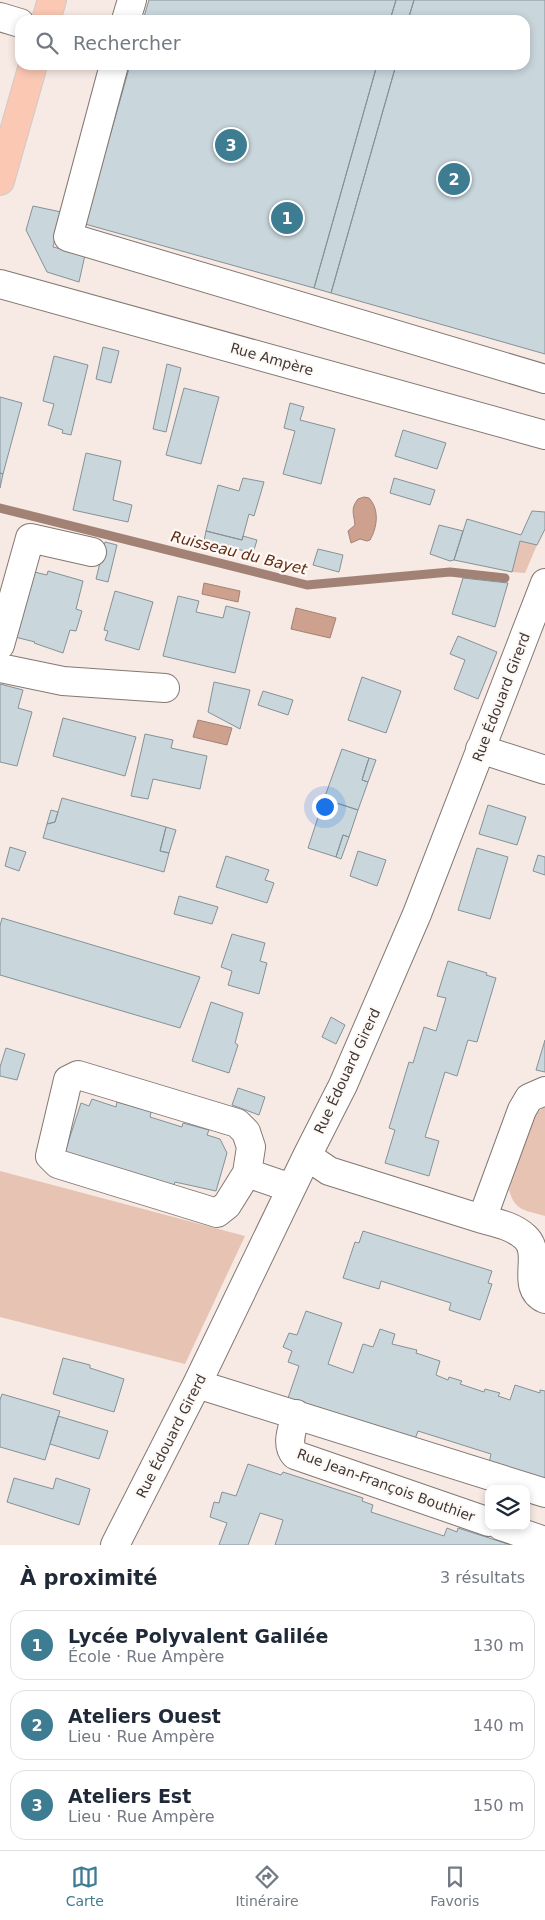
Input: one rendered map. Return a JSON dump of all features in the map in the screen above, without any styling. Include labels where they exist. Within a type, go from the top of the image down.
[{"type":"main road","points":[[48,15],[52,0]]},
{"type":"main road","points":[[0,181],[33,70]]},
{"type":"street","points":[[128,15],[132,0]]},
{"type":"street","points":[[0,17],[15,22]]},
{"type":"street","points":[[113,70],[68,237],[545,379]]},
{"type":"street","name":"Rue Ampère","points":[[0,284],[545,435]]},
{"type":"street","points":[[0,645],[30,538],[92,552]]},
{"type":"street","name":"Rue Édouard Girerd","points":[[115,1545],[197,1384],[342,1086],[399,959],[545,583]]},
{"type":"street","points":[[0,668],[63,681],[165,688]]},
{"type":"street","points":[[480,749],[545,770]]},
{"type":"street","points":[[78,1075],[236,1123],[246,1132],[252,1147],[246,1173],[227,1205],[217,1213],[58,1164],[50,1156],[68,1080],[78,1075]]},
{"type":"street","points":[[482,1219],[522,1110],[529,1098],[545,1091]]},
{"type":"street","points":[[307,1156],[329,1171],[514,1229],[531,1244],[534,1255],[531,1277],[534,1288],[545,1299]]},
{"type":"street","points":[[246,1173],[291,1188]]},
{"type":"street","points":[[197,1384],[545,1493]]},
{"type":"street","name":"Rue Jean-François Bouthier","points":[[296,1414],[289,1443],[290,1449],[295,1455],[485,1521]]},
{"type":"street","points":[[513,1530],[545,1541]]},
{"type":"shaded area","points":[[369,498],[375,508],[374,530],[370,540],[360,539],[351,543],[348,531],[355,525],[354,506],[358,499]]},
{"type":"shaded area","points":[[520,541],[537,545],[525,573],[512,572]]},
{"type":"shaded area","points":[[204,583],[240,591],[238,602],[202,594]]},
{"type":"shaded area","points":[[296,608],[336,618],[330,638],[291,629]]},
{"type":"shaded area","points":[[198,720],[232,728],[227,745],[193,737]]},
{"type":"shaded area","points":[[545,1107],[545,1216],[522,1209],[514,1202],[509,1190],[528,1124],[536,1113]]},
{"type":"shaded area","points":[[0,1171],[245,1236],[185,1364],[0,1317]]},
{"type":"building","points":[[149,0],[396,0],[392,15],[144,15]]},
{"type":"building","points":[[396,0],[414,0],[410,15],[392,15]]},
{"type":"building","points":[[414,0],[545,0],[545,354],[331,293],[395,70],[530,70],[530,15],[410,15]]},
{"type":"building","points":[[129,70],[376,70],[314,288],[85,224]]},
{"type":"building","points":[[376,70],[395,70],[331,293],[314,288]]},
{"type":"building","points":[[33,206],[61,212],[53,247],[85,255],[79,282],[47,272],[26,230]]},
{"type":"building","points":[[103,347],[119,351],[111,383],[96,379]]},
{"type":"building","points":[[54,356],[88,365],[71,435],[62,433],[63,430],[48,425],[54,404],[43,401]]},
{"type":"building","points":[[167,364],[181,368],[166,432],[153,429]]},
{"type":"building","points":[[184,388],[219,397],[201,464],[166,455]]},
{"type":"building","points":[[0,397],[22,403],[3,474],[0,473]]},
{"type":"building","points":[[290,403],[304,407],[300,420],[335,429],[321,484],[283,474],[295,431],[284,428]]},
{"type":"building","points":[[403,430],[446,443],[437,469],[395,456]]},
{"type":"building","points":[[86,453],[121,461],[113,500],[132,505],[128,522],[73,510]]},
{"type":"building","points":[[0,473],[3,474],[0,488]]},
{"type":"building","points":[[243,478],[264,482],[254,516],[249,514],[242,540],[206,531],[218,485],[239,491]]},
{"type":"building","points":[[394,478],[435,490],[430,505],[390,493]]},
{"type":"building","points":[[532,511],[545,512],[545,529],[537,545],[520,541],[512,572],[454,560],[467,519],[521,535]]},
{"type":"building","points":[[439,525],[463,531],[454,560],[450,561],[430,554]]},
{"type":"building","points":[[206,531],[242,540],[243,536],[257,540],[253,553],[204,541]]},
{"type":"building","points":[[105,542],[117,545],[108,582],[96,579]]},
{"type":"building","points":[[318,549],[343,555],[339,572],[313,565]]},
{"type":"building","points":[[30,571],[47,575],[48,571],[83,581],[76,609],[82,611],[76,631],[70,630],[63,653],[35,642],[11,636]]},
{"type":"building","points":[[463,578],[508,583],[495,627],[452,614]]},
{"type":"building","points":[[115,591],[153,602],[139,650],[105,640],[108,631],[104,630]]},
{"type":"building","points":[[178,596],[199,601],[196,612],[223,618],[226,606],[250,612],[235,673],[163,656]]},
{"type":"building","points":[[458,636],[497,652],[478,699],[454,689],[465,660],[450,654]]},
{"type":"building","points":[[362,677],[401,691],[386,733],[348,720]]},
{"type":"building","points":[[214,682],[250,690],[240,729],[208,712]]},
{"type":"building","points":[[0,684],[23,690],[18,708],[32,712],[17,766],[0,762]]},
{"type":"building","points":[[263,691],[293,700],[288,715],[258,705]]},
{"type":"building","points":[[63,718],[136,737],[125,776],[53,756]]},
{"type":"building","points":[[145,734],[173,740],[171,748],[207,756],[200,789],[153,779],[148,799],[131,796]]},
{"type":"building","points":[[342,749],[369,758],[362,780],[368,782],[358,810],[324,799]]},
{"type":"building","points":[[369,758],[376,760],[368,782],[362,780]]},
{"type":"building","points":[[62,798],[166,827],[160,851],[169,853],[164,872],[43,838],[47,824],[55,822]]},
{"type":"building","points":[[324,799],[358,810],[349,837],[343,835],[336,857],[308,848]]},
{"type":"building","points":[[488,805],[526,817],[517,845],[479,834]]},
{"type":"building","points":[[51,810],[58,812],[55,822],[47,824]]},
{"type":"building","points":[[166,827],[176,830],[169,853],[160,851]]},
{"type":"building","points":[[343,835],[349,837],[341,859],[336,857]]},
{"type":"building","points":[[10,847],[26,852],[19,871],[5,866]]},
{"type":"building","points":[[477,848],[508,857],[490,919],[458,910]]},
{"type":"building","points":[[358,851],[386,860],[377,886],[350,876]]},
{"type":"building","points":[[538,855],[545,857],[545,875],[533,871]]},
{"type":"building","points":[[226,856],[269,870],[265,880],[274,883],[267,903],[216,887]]},
{"type":"building","points":[[179,896],[218,907],[212,924],[174,914]]},
{"type":"building","points":[[2,918],[200,977],[180,1028],[0,975],[0,926]]},
{"type":"building","points":[[232,934],[265,943],[260,961],[267,963],[259,994],[228,985],[232,971],[221,967]]},
{"type":"building","points":[[448,961],[487,973],[486,975],[496,978],[477,1042],[468,1040],[457,1076],[445,1072],[425,1137],[439,1141],[429,1176],[385,1163],[395,1130],[389,1128],[409,1062],[413,1063],[424,1027],[436,1031],[446,998],[437,996]]},
{"type":"building","points":[[211,1002],[243,1013],[235,1043],[238,1045],[229,1073],[192,1061]]},
{"type":"building","points":[[331,1017],[345,1025],[336,1044],[322,1037]]},
{"type":"building","points":[[545,1040],[545,1072],[536,1070]]},
{"type":"building","points":[[6,1048],[25,1054],[17,1080],[0,1076],[0,1067]]},
{"type":"building","points":[[238,1088],[265,1097],[259,1115],[232,1105]]},
{"type":"building","points":[[92,1099],[116,1107],[117,1102],[151,1112],[150,1117],[182,1127],[183,1123],[209,1130],[207,1135],[220,1139],[227,1153],[216,1191],[175,1182],[174,1185],[135,1177],[65,1152],[81,1103],[89,1106]]},
{"type":"building","points":[[363,1231],[492,1271],[488,1283],[492,1284],[480,1320],[449,1310],[451,1303],[381,1281],[379,1289],[343,1278],[355,1242],[359,1243]]},
{"type":"building","points":[[306,1311],[342,1323],[328,1364],[353,1373],[363,1344],[373,1347],[380,1329],[395,1334],[392,1344],[417,1350],[416,1353],[440,1361],[436,1375],[448,1380],[449,1377],[462,1381],[460,1384],[484,1392],[485,1389],[500,1393],[498,1396],[510,1400],[515,1385],[540,1393],[540,1390],[545,1391],[545,1484],[489,1463],[491,1454],[418,1431],[415,1439],[323,1413],[324,1409],[288,1398],[299,1366],[288,1362],[292,1351],[283,1347],[289,1333],[297,1335]]},
{"type":"building","points":[[63,1358],[90,1365],[90,1368],[124,1379],[114,1412],[53,1394]]},
{"type":"building","points":[[2,1394],[60,1411],[45,1460],[0,1447],[0,1400]]},
{"type":"building","points":[[58,1416],[108,1431],[99,1459],[50,1444]]},
{"type":"building","points":[[248,1464],[281,1475],[283,1472],[363,1498],[362,1501],[373,1505],[371,1512],[444,1536],[447,1528],[457,1532],[458,1528],[511,1545],[275,1545],[283,1520],[260,1513],[248,1545],[219,1545],[227,1523],[210,1517],[214,1502],[219,1503],[222,1492],[236,1496]]},
{"type":"building","points":[[14,1478],[53,1489],[56,1478],[90,1489],[79,1525],[7,1502]]},
{"type":"waterway","name":"Ruisseau du Bayet","points":[[0,508],[307,585],[450,572],[505,578]]},
{"type":"place","name":"Ateliers Est","points":[[231,145]]},
{"type":"place","name":"Ateliers Ouest","points":[[454,179]]},
{"type":"place","name":"Lycée Polyvalent Galilée","points":[[287,218]]}]
